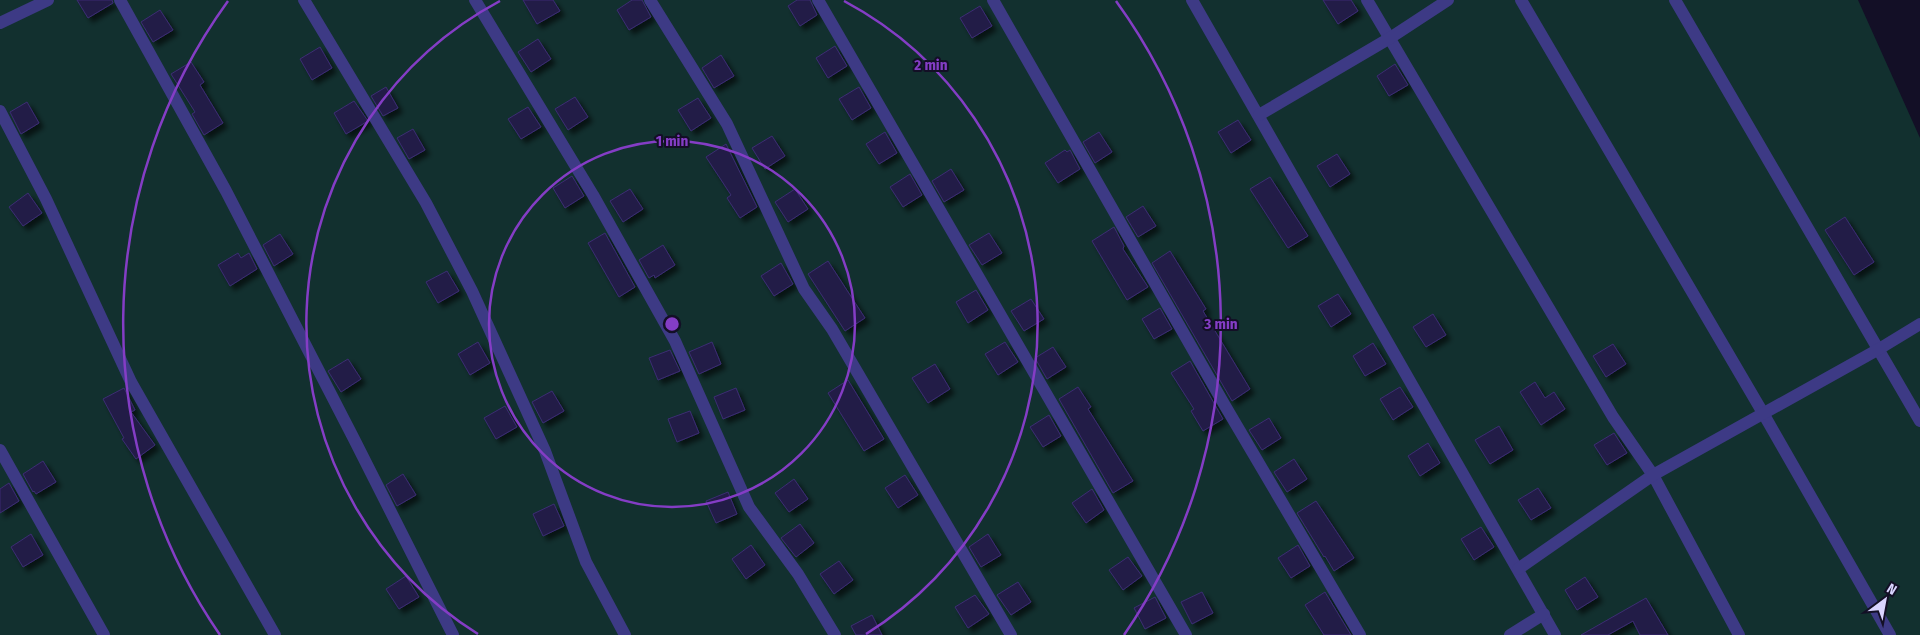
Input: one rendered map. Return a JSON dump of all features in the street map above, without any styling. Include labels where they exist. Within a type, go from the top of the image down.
[{"type":"street","points":[[0,23],[48,0]]},
{"type":"street","points":[[120,0],[226,191],[350,430],[453,635]]},
{"type":"street","points":[[304,0],[426,203],[472,291],[545,451],[586,562],[624,635]]},
{"type":"street","points":[[475,0],[593,195],[675,341],[749,507],[798,574],[835,635]]},
{"type":"street","points":[[650,0],[726,124],[804,289],[832,329],[1011,635]]},
{"type":"street","points":[[818,0],[1186,635]]},
{"type":"street","points":[[992,0],[1224,404],[1360,635]]},
{"type":"street","points":[[1192,0],[1555,635]]},
{"type":"street","points":[[1368,0],[1613,417],[1653,475],[1739,635]]},
{"type":"street","points":[[1259,116],[1390,38],[1448,0]]},
{"type":"street","points":[[1521,0],[1763,413],[1890,635]]},
{"type":"street","points":[[1675,0],[1920,422]]},
{"type":"street","points":[[0,111],[46,199],[131,382],[275,635]]},
{"type":"street","points":[[1518,569],[1653,475],[1879,349],[1920,324]]},
{"type":"street","points":[[0,450],[104,635]]},
{"type":"street","points":[[1510,635],[1544,614]]},
{"type":"green space","points":[[0,0],[1858,0],[1920,138],[1920,635],[0,635]]},
{"type":"building","points":[[77,0],[112,0],[113,3],[88,18]]},
{"type":"building","points":[[523,0],[553,0],[560,11],[537,24]]},
{"type":"building","points":[[632,0],[642,0],[651,17],[629,30],[617,10]]},
{"type":"building","points":[[797,0],[810,0],[817,15],[800,26],[788,6]]},
{"type":"building","points":[[1323,0],[1351,0],[1358,11],[1338,24]]},
{"type":"building","points":[[980,6],[992,26],[972,38],[960,18]]},
{"type":"building","points":[[160,10],[173,30],[153,42],[141,22]]},
{"type":"building","points":[[538,39],[551,59],[531,72],[518,52]]},
{"type":"building","points":[[835,46],[847,66],[828,78],[816,58]]},
{"type":"building","points":[[320,47],[332,68],[312,80],[300,59]]},
{"type":"building","points":[[721,55],[734,76],[714,88],[702,68]]},
{"type":"building","points":[[191,62],[204,82],[200,85],[223,123],[204,135],[192,114],[195,112],[171,74]]},
{"type":"building","points":[[1395,64],[1408,85],[1389,96],[1377,76]]},
{"type":"building","points":[[386,87],[398,108],[383,116],[371,96]]},
{"type":"building","points":[[859,87],[871,108],[852,120],[839,99]]},
{"type":"building","points":[[575,97],[588,117],[568,130],[555,109]]},
{"type":"building","points":[[698,98],[711,118],[691,131],[678,110]]},
{"type":"building","points":[[354,101],[368,121],[346,134],[334,113]]},
{"type":"building","points":[[27,102],[39,123],[21,134],[10,112]]},
{"type":"building","points":[[528,107],[541,127],[521,139],[508,119]]},
{"type":"building","points":[[1238,120],[1251,140],[1231,153],[1218,132]]},
{"type":"building","points":[[413,129],[425,150],[409,159],[397,138]]},
{"type":"building","points":[[885,132],[897,153],[879,164],[866,144]]},
{"type":"building","points":[[1099,132],[1112,152],[1095,163],[1083,142]]},
{"type":"building","points":[[772,136],[785,156],[765,169],[752,148]]},
{"type":"building","points":[[726,144],[757,207],[740,218],[727,198],[731,195],[706,157]]},
{"type":"building","points":[[1065,150],[1067,152],[1070,150],[1080,169],[1058,183],[1045,163]]},
{"type":"building","points":[[1337,154],[1350,174],[1330,187],[1317,166]]},
{"type":"building","points":[[951,169],[964,190],[944,202],[932,181]]},
{"type":"building","points":[[910,174],[922,195],[903,207],[890,187]]},
{"type":"building","points":[[572,176],[584,196],[565,208],[553,188]]},
{"type":"building","points":[[1270,177],[1308,236],[1288,248],[1250,189]]},
{"type":"building","points":[[630,189],[643,209],[623,222],[610,201]]},
{"type":"building","points":[[795,189],[808,209],[788,222],[775,202]]},
{"type":"building","points":[[28,193],[42,213],[23,226],[9,207]]},
{"type":"building","points":[[1143,206],[1156,226],[1138,237],[1126,217]]},
{"type":"building","points":[[1845,217],[1874,262],[1854,275],[1825,230]]},
{"type":"building","points":[[1114,227],[1124,246],[1123,249],[1148,287],[1127,300],[1092,241]]},
{"type":"building","points":[[605,233],[635,287],[619,297],[588,243]]},
{"type":"building","points":[[989,233],[1002,253],[982,265],[969,245]]},
{"type":"building","points":[[280,234],[293,254],[274,266],[263,245]]},
{"type":"building","points":[[663,245],[675,265],[655,278],[654,275],[649,278],[639,260]]},
{"type":"building","points":[[1170,251],[1206,309],[1203,311],[1250,389],[1232,401],[1152,263]]},
{"type":"building","points":[[238,253],[241,258],[249,253],[257,269],[230,286],[218,265]]},
{"type":"building","points":[[828,261],[865,318],[845,331],[808,274]]},
{"type":"building","points":[[781,263],[793,284],[774,296],[761,276]]},
{"type":"building","points":[[447,271],[459,291],[438,303],[426,282]]},
{"type":"building","points":[[976,290],[988,310],[968,323],[956,302]]},
{"type":"building","points":[[1338,294],[1351,314],[1331,327],[1318,306]]},
{"type":"building","points":[[1031,299],[1044,319],[1024,331],[1011,311]]},
{"type":"building","points":[[1160,308],[1172,329],[1154,339],[1142,319]]},
{"type":"building","points":[[1433,314],[1446,335],[1426,347],[1413,327]]},
{"type":"building","points":[[478,342],[490,363],[470,375],[458,354]]},
{"type":"building","points":[[712,342],[721,364],[699,374],[689,352]]},
{"type":"building","points":[[1005,342],[1018,362],[998,375],[985,354]]},
{"type":"building","points":[[1373,343],[1386,364],[1365,376],[1353,356]]},
{"type":"building","points":[[1613,344],[1626,364],[1606,377],[1593,356]]},
{"type":"building","points":[[1053,347],[1066,367],[1047,379],[1035,358]]},
{"type":"building","points":[[670,350],[680,371],[658,380],[649,358]]},
{"type":"building","points":[[348,359],[361,379],[341,392],[328,371]]},
{"type":"building","points":[[1190,361],[1223,419],[1203,431],[1191,411],[1194,409],[1171,373]]},
{"type":"building","points":[[935,364],[950,389],[928,403],[912,378]]},
{"type":"building","points":[[848,380],[884,439],[864,451],[828,393]]},
{"type":"building","points":[[1535,382],[1545,398],[1554,392],[1565,409],[1541,425],[1520,392]]},
{"type":"building","points":[[1078,387],[1091,407],[1088,409],[1133,481],[1113,493],[1059,399]]},
{"type":"building","points":[[1400,387],[1413,407],[1393,420],[1380,399]]},
{"type":"building","points":[[124,388],[135,410],[131,412],[155,445],[136,459],[122,439],[124,438],[103,399]]},
{"type":"building","points":[[736,388],[745,410],[723,419],[714,397]]},
{"type":"building","points":[[552,391],[564,411],[543,423],[532,402]]},
{"type":"building","points":[[505,406],[517,427],[496,439],[484,418]]},
{"type":"building","points":[[690,411],[699,433],[677,442],[668,419]]},
{"type":"building","points":[[1049,415],[1061,436],[1043,447],[1030,427]]},
{"type":"building","points":[[1269,418],[1281,438],[1262,450],[1249,430]]},
{"type":"building","points":[[1499,426],[1513,450],[1490,464],[1475,440]]},
{"type":"building","points":[[1614,433],[1627,453],[1607,465],[1594,445]]},
{"type":"building","points":[[1428,443],[1440,463],[1420,476],[1408,456]]},
{"type":"building","points":[[1294,459],[1307,479],[1287,492],[1274,472]]},
{"type":"building","points":[[43,461],[56,482],[36,494],[23,474]]},
{"type":"building","points":[[403,474],[416,495],[397,506],[386,485]]},
{"type":"building","points":[[905,475],[918,495],[898,508],[885,488]]},
{"type":"building","points":[[794,479],[808,499],[789,512],[775,493]]},
{"type":"building","points":[[9,483],[19,501],[0,513],[0,489]]},
{"type":"building","points":[[1538,488],[1551,508],[1531,520],[1518,500]]},
{"type":"building","points":[[1092,489],[1104,510],[1086,523],[1072,503]]},
{"type":"building","points":[[728,492],[737,514],[716,523],[706,501]]},
{"type":"building","points":[[1316,501],[1354,558],[1334,571],[1297,513]]},
{"type":"building","points":[[554,504],[564,526],[543,536],[533,514]]},
{"type":"building","points":[[800,524],[814,543],[796,557],[781,538]]},
{"type":"building","points":[[1481,527],[1494,547],[1474,560],[1461,539]]},
{"type":"building","points":[[31,534],[43,555],[23,567],[11,547]]},
{"type":"building","points":[[988,534],[1001,555],[981,567],[969,547]]},
{"type":"building","points":[[751,545],[765,565],[746,579],[732,559]]},
{"type":"building","points":[[1298,545],[1310,566],[1291,578],[1278,558]]},
{"type":"building","points":[[1128,557],[1142,576],[1123,590],[1109,570]]},
{"type":"building","points":[[839,561],[853,580],[834,594],[820,574]]},
{"type":"building","points":[[406,576],[419,597],[399,609],[386,589]]},
{"type":"building","points":[[1585,577],[1598,597],[1577,610],[1565,590]]},
{"type":"building","points":[[1018,582],[1031,602],[1011,615],[997,595]]},
{"type":"building","points":[[1202,592],[1213,613],[1192,624],[1181,602]]},
{"type":"building","points":[[1325,592],[1351,635],[1324,635],[1305,605]]},
{"type":"building","points":[[975,595],[989,614],[968,628],[955,607]]},
{"type":"building","points":[[1155,597],[1166,618],[1145,629],[1134,608]]},
{"type":"building","points":[[1646,598],[1668,635],[1640,635],[1633,621],[1608,635],[1581,635]]},
{"type":"building","points":[[872,615],[882,635],[856,635],[851,626]]}]
